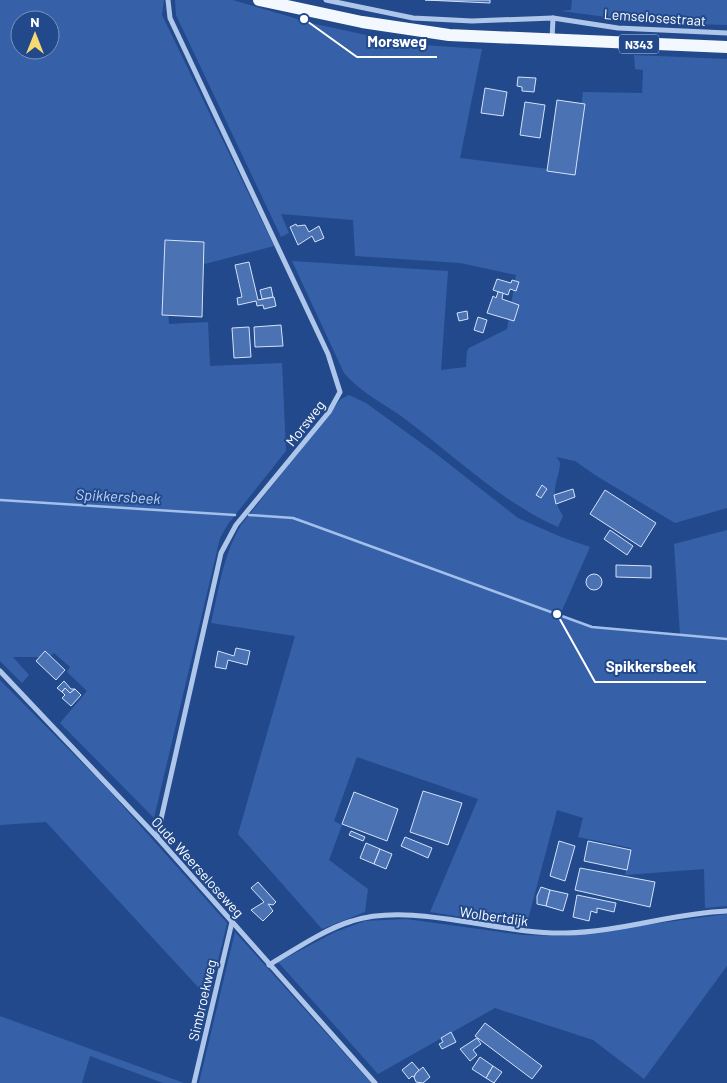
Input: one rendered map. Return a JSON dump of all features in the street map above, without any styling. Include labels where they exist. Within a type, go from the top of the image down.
[{"type":"main road","name":"N343","points":[[259,0],[396,28],[450,34],[552,41],[727,47]]},
{"type":"street","name":"Morsweg","points":[[157,837],[221,553],[236,525],[330,412],[340,392],[328,354],[170,18],[168,0]]},
{"type":"street","name":"Lemselosestraat","points":[[326,0],[413,18],[472,21],[552,18],[618,28],[727,33]]},
{"type":"street","points":[[552,18],[552,41]]},
{"type":"street","name":"Oude Weerseloseweg","points":[[0,671],[157,837],[375,1083]]},
{"type":"street","name":"Wolbertdijk","points":[[269,965],[351,921],[378,916],[415,916],[548,934],[592,931],[727,912]]},
{"type":"street","name":"Simbroekweg","points":[[194,1083],[232,922]]},
{"type":"shaded area","points":[[0,0],[164,0],[162,15],[274,246],[166,274],[169,324],[208,322],[210,366],[282,363],[286,451],[228,524],[220,538],[154,818],[60,723],[87,691],[67,672],[70,667],[54,653],[49,657],[13,657],[29,675],[22,683],[0,661]]},
{"type":"shaded area","points":[[175,0],[233,0],[315,24],[409,44],[482,49],[460,158],[573,172],[583,92],[642,93],[643,70],[635,69],[634,55],[727,59],[727,508],[675,523],[575,461],[556,457],[560,462],[555,498],[563,516],[558,527],[537,517],[498,492],[424,433],[351,380],[344,373],[292,261],[448,271],[441,370],[466,367],[467,351],[469,348],[507,329],[516,275],[460,263],[355,256],[353,220],[281,214],[289,233],[281,237],[176,15]]},
{"type":"shaded area","points":[[572,0],[727,0],[727,25],[650,23],[561,11],[571,10]]},
{"type":"shaded area","points":[[349,395],[366,403],[435,453],[518,518],[561,537],[590,547],[560,615],[592,627],[680,635],[674,544],[727,530],[727,906],[705,908],[704,869],[625,875],[631,848],[578,837],[583,818],[557,810],[526,927],[430,912],[478,799],[357,757],[334,821],[342,825],[329,860],[368,889],[365,912],[322,929],[238,834],[295,636],[211,623],[222,572],[230,548],[241,525],[341,399]]},
{"type":"shaded area","points":[[0,680],[104,785],[227,923],[209,999],[46,822],[0,825]]},
{"type":"shaded area","points":[[727,914],[727,966],[644,1079],[593,1040],[495,1008],[378,1074],[278,962],[335,932],[365,921],[406,919],[523,935],[563,936]]},
{"type":"shaded area","points":[[235,932],[371,1083],[199,1083]]},
{"type":"shaded area","points":[[0,1016],[184,1083],[163,1083],[90,1056],[82,1083],[0,1083]]},
{"type":"building","points":[[425,0],[490,0],[490,3]]},
{"type":"building","points":[[518,77],[536,78],[534,92],[522,91],[522,87],[517,86]]},
{"type":"building","points":[[485,88],[507,92],[503,116],[481,113]]},
{"type":"building","points":[[557,100],[585,104],[575,175],[547,171]]},
{"type":"building","points":[[525,102],[545,105],[540,138],[520,135]]},
{"type":"building","points":[[296,224],[297,226],[305,225],[309,232],[319,226],[324,238],[315,242],[312,236],[298,245],[290,227]]},
{"type":"building","points":[[165,240],[204,242],[202,317],[162,315]]},
{"type":"building","points":[[249,262],[258,300],[274,297],[276,306],[264,309],[263,305],[257,306],[256,301],[238,305],[237,298],[242,297],[235,265]]},
{"type":"building","points":[[497,279],[511,283],[512,280],[519,282],[516,291],[510,289],[508,295],[493,290]]},
{"type":"building","points":[[271,287],[273,297],[262,299],[260,290]]},
{"type":"building","points":[[498,292],[503,293],[502,299],[519,305],[514,321],[487,313],[493,296],[496,298]]},
{"type":"building","points":[[467,311],[468,319],[459,321],[457,313]]},
{"type":"building","points":[[478,317],[487,320],[483,333],[474,330]]},
{"type":"building","points":[[281,325],[283,346],[255,347],[254,327]]},
{"type":"building","points":[[249,327],[251,357],[234,358],[232,328]]},
{"type":"building","points":[[542,485],[547,489],[541,498],[536,495]]},
{"type":"building","points":[[573,489],[575,497],[556,504],[554,495]]},
{"type":"building","points":[[605,490],[656,523],[641,547],[590,514]]},
{"type":"building","points":[[610,530],[633,546],[627,555],[604,539]]},
{"type":"building","points":[[616,565],[651,566],[651,578],[616,577]]},
{"type":"building","points":[[594,574],[600,576],[602,582],[600,588],[594,590],[588,588],[586,582],[588,576]]},
{"type":"building","points":[[236,648],[250,651],[247,665],[228,660],[226,669],[215,667],[218,651],[234,656]]},
{"type":"building","points":[[45,651],[65,670],[56,680],[36,661]]},
{"type":"building","points":[[64,681],[71,689],[75,689],[70,693],[65,688],[62,692],[57,688]]},
{"type":"building","points":[[65,688],[70,693],[75,689],[81,695],[71,706],[62,698],[65,695],[62,692]]},
{"type":"building","points":[[423,791],[462,803],[448,845],[410,832]]},
{"type":"building","points":[[354,792],[398,809],[387,841],[342,824]]},
{"type":"building","points":[[351,831],[365,837],[363,841],[349,835]]},
{"type":"building","points":[[405,837],[432,848],[428,858],[401,846]]},
{"type":"building","points":[[559,841],[575,846],[565,881],[550,876]]},
{"type":"building","points":[[588,841],[631,850],[627,870],[584,861]]},
{"type":"building","points":[[366,843],[380,849],[374,864],[360,858]]},
{"type":"building","points":[[380,849],[392,854],[386,869],[374,864]]},
{"type":"building","points":[[580,868],[655,882],[650,907],[575,890]]},
{"type":"building","points":[[258,882],[276,902],[273,905],[268,904],[273,911],[263,921],[251,910],[264,902],[251,888]]},
{"type":"building","points":[[541,887],[550,890],[546,906],[537,904],[537,896]]},
{"type":"building","points":[[550,890],[568,894],[563,911],[546,906]]},
{"type":"building","points":[[577,895],[616,903],[614,912],[597,908],[597,913],[591,911],[589,921],[573,917]]},
{"type":"building","points":[[485,1023],[542,1066],[532,1079],[475,1036]]},
{"type":"building","points":[[451,1032],[456,1042],[442,1049],[439,1044],[443,1042],[441,1038]]},
{"type":"building","points":[[477,1038],[481,1044],[473,1050],[477,1055],[470,1061],[460,1049]]},
{"type":"building","points":[[480,1057],[493,1066],[486,1078],[472,1069]]},
{"type":"building","points":[[412,1062],[419,1070],[414,1077],[412,1076],[409,1079],[402,1070]]},
{"type":"building","points":[[493,1066],[502,1072],[494,1083],[486,1078]]},
{"type":"building","points":[[423,1067],[430,1077],[423,1083],[416,1082],[414,1077]]},
{"type":"waterway","name":"Spikkersbeek","points":[[0,500],[235,515]]},
{"type":"waterway","name":"Spikkersbeek","points":[[249,515],[293,518],[592,627],[727,639]]},
{"type":"place","name":"Morsweg","points":[[304,19]]},
{"type":"place","name":"Spikkersbeek","points":[[557,614]]}]
